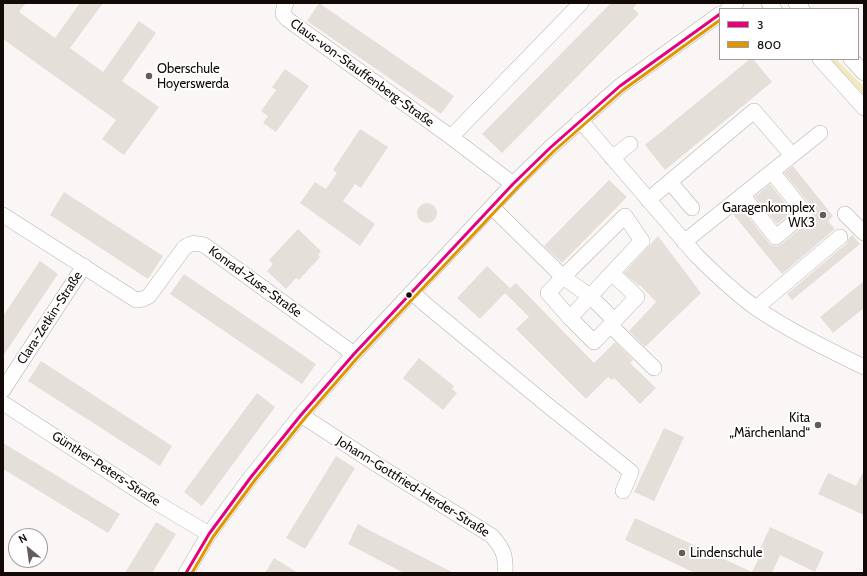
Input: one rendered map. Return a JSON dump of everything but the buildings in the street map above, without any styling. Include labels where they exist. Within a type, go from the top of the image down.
[{"type":"street","name":"Claus-von-Stauffenberg-Straße","points":[[286,3],[283,14],[287,19],[451,137],[513,184]]},
{"type":"street","points":[[451,137],[582,3]]},
{"type":"street","points":[[186,573],[209,534],[250,477],[301,415],[354,354],[513,184],[580,120],[620,86],[719,15]]},
{"type":"street","points":[[821,60],[864,108]]},
{"type":"street","points":[[852,60],[864,72]]},
{"type":"street","points":[[648,200],[754,111],[792,156]]},
{"type":"street","points":[[580,120],[684,242],[713,273],[756,308],[780,323],[819,345],[864,367]]},
{"type":"street","points":[[684,242],[820,133]]},
{"type":"street","points":[[612,158],[630,144]]},
{"type":"street","points":[[742,195],[776,237],[805,213],[772,172]]},
{"type":"street","points":[[670,182],[692,208]]},
{"type":"street","points":[[492,207],[563,277],[590,296],[654,368]]},
{"type":"street","points":[[845,214],[864,233]]},
{"type":"street","name":"Konrad-Zuse-Straße","points":[[3,215],[136,300],[143,299],[154,291],[187,245],[196,242],[204,245],[354,354]]},
{"type":"street","points":[[570,318],[590,296],[642,241],[625,216],[548,293],[570,318],[594,342],[637,297],[612,273]]},
{"type":"street","points":[[756,308],[840,237]]},
{"type":"street","name":"Clara-Zetkin-Straße","points":[[3,390],[84,266]]},
{"type":"street","points":[[412,292],[425,304],[529,385],[631,472],[623,491]]},
{"type":"street","name":"Günther-Peters-Straße","points":[[3,403],[152,500],[209,534]]},
{"type":"street","name":"Johann-Gottfried-Herder-Straße","points":[[301,415],[376,464],[492,536],[503,551],[506,563],[505,573]]},
{"type":"shaded area","points":[[831,60],[837,60],[864,87],[864,95]]},
{"type":"transit line","name":"3","points":[[186,573],[209,534],[251,477],[301,415],[354,354],[513,184],[551,147],[620,86],[719,15]]},
{"type":"transit line","name":"800","points":[[192,573],[213,537],[255,480],[305,418],[358,357],[517,188],[554,151],[623,90],[719,21]]},
{"type":"place","name":"Oberschule Hoyerswerda","points":[[149,76]]},
{"type":"place","name":"Garagenkomplex WK3","points":[[823,215]]},
{"type":"place","name":"Kita „Märchenland“","points":[[818,425]]},
{"type":"place","name":"Lindenschule","points":[[682,553]]}]
